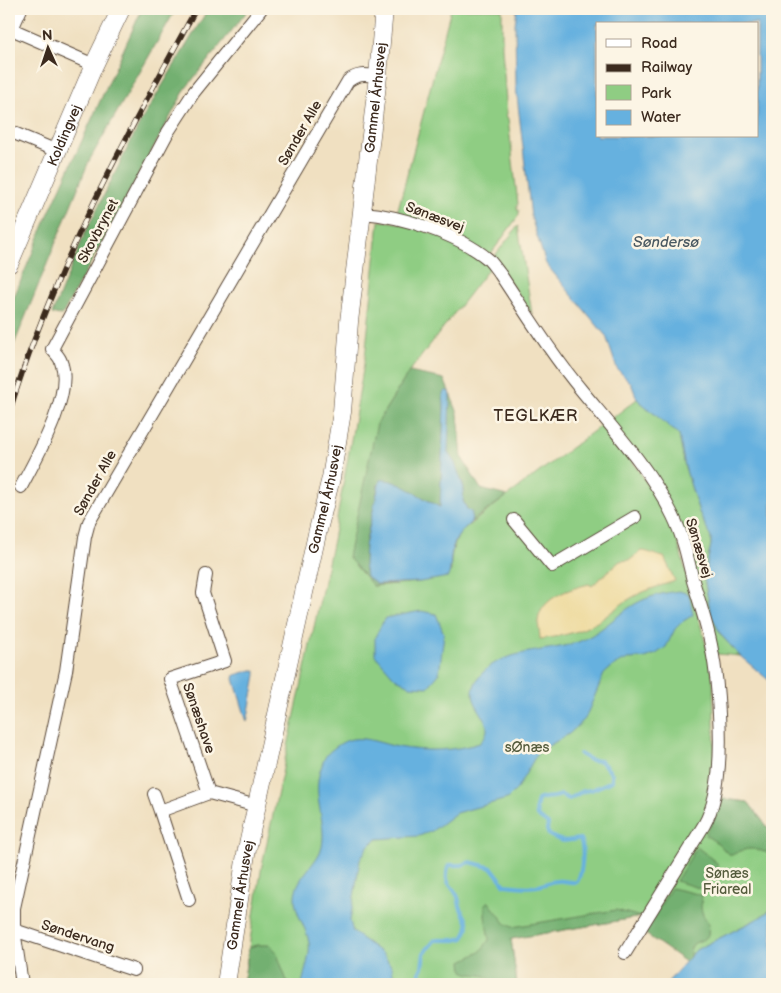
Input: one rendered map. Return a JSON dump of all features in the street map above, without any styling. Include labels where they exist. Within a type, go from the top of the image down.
[{"type":"street","points":[[21,9],[11,28],[94,65]]},
{"type":"street","name":"Koldingvej","points":[[9,264],[56,151],[121,9]]},
{"type":"street","name":"Skovbrynet","points":[[21,487],[46,440],[61,395],[63,376],[61,362],[52,349],[168,132],[194,92],[262,9]]},
{"type":"street","name":"Gammel Århusvej","points":[[226,984],[245,862],[335,451],[343,404],[349,322],[363,213],[384,9]]},
{"type":"street","name":"Sønder Alle","points":[[22,984],[14,930],[14,908],[66,671],[85,537],[90,522],[348,81],[353,76],[361,74],[378,76]]},
{"type":"street","points":[[9,131],[56,151]]},
{"type":"street","name":"Sønæsvej","points":[[363,213],[380,214],[419,225],[458,240],[489,260],[557,360],[612,426],[653,481],[674,517],[681,536],[712,650],[720,726],[720,750],[714,798],[712,810],[704,825],[625,953]]},
{"type":"street","points":[[514,520],[552,566],[635,517]]},
{"type":"street","name":"Sønæshave","points":[[206,575],[203,593],[224,661],[170,679],[209,793]]},
{"type":"street","points":[[160,811],[209,793],[257,806]]},
{"type":"street","points":[[154,794],[189,900]]},
{"type":"street","name":"Søndervang","points":[[14,930],[134,970]]},
{"type":"green space","points":[[142,9],[176,9],[89,161],[9,357],[9,309],[48,215]]},
{"type":"green space","points":[[208,9],[249,9],[186,88],[62,315],[52,314],[85,233],[141,121]]},
{"type":"green space","points":[[451,9],[502,9],[506,115],[519,215],[490,255],[397,213]]},
{"type":"green space","name":"sØnæs","points":[[379,221],[388,221],[421,229],[443,238],[461,246],[490,267],[409,372],[377,423],[373,586],[420,582],[451,571],[453,551],[461,531],[603,424],[615,435],[672,521],[706,645],[713,679],[715,759],[708,809],[641,917],[511,939],[517,984],[243,984],[262,865],[333,540],[349,452],[365,358]]},
{"type":"green space","points":[[518,226],[532,314],[493,258]]},
{"type":"green space","points":[[409,372],[444,379],[458,413],[462,458],[481,489],[507,496],[471,522],[472,518],[463,501],[464,488],[455,464],[448,453],[450,396],[443,394],[440,507],[396,483],[378,484],[364,552],[366,576],[376,584],[395,584],[373,586],[348,557],[377,423]]},
{"type":"green space","points":[[637,399],[679,435],[685,467],[699,512],[711,538],[704,578],[711,615],[721,635],[740,656],[717,654],[679,522],[611,419]]},
{"type":"green space","name":"Sønæs Friareal","points":[[718,798],[748,802],[772,833],[772,909],[759,918],[696,950],[686,962],[656,909]]},
{"type":"green space","points":[[721,799],[748,802],[772,833],[772,855],[748,849],[732,855],[705,835],[718,812]]},
{"type":"green space","points":[[697,847],[717,863],[718,867],[706,887],[702,889],[676,881]]},
{"type":"green space","points":[[671,888],[702,895],[701,908],[709,924],[708,936],[691,947],[690,957],[686,962],[644,933]]},
{"type":"green space","points":[[488,901],[506,924],[512,927],[616,910],[641,917],[511,939],[517,984],[493,984],[488,977],[463,971],[462,961],[480,952],[489,940],[485,916],[485,904]]},
{"type":"green space","points":[[270,945],[276,951],[288,984],[243,984],[249,947]]},
{"type":"sand","points":[[641,551],[664,557],[675,581],[636,595],[591,626],[566,634],[540,639],[538,621],[540,613],[550,600],[573,589],[589,584],[592,586],[620,561],[630,560]]},
{"type":"water","name":"Søndersø","points":[[517,9],[772,9],[772,683],[740,656],[721,635],[711,615],[704,578],[711,538],[699,512],[685,467],[679,435],[637,399],[631,383],[617,369],[606,336],[546,264],[531,217],[516,87],[515,24]]},
{"type":"water","points":[[449,391],[450,396],[448,453],[455,463],[464,488],[463,501],[467,509],[472,513],[471,522],[455,542],[448,577],[420,582],[376,584],[366,576],[364,564],[365,546],[380,480],[387,480],[402,485],[440,507],[443,393]]},
{"type":"water","points":[[679,591],[689,594],[693,615],[675,629],[666,647],[656,654],[645,658],[628,659],[613,666],[604,674],[585,719],[569,734],[538,752],[517,789],[507,799],[456,813],[432,831],[419,836],[377,839],[368,846],[360,860],[350,921],[353,932],[383,954],[392,967],[395,984],[302,984],[309,947],[308,937],[296,909],[295,896],[299,883],[320,853],[322,847],[323,827],[318,798],[318,778],[328,753],[347,740],[353,739],[364,739],[419,750],[460,748],[480,743],[486,735],[487,729],[484,717],[474,701],[473,695],[477,680],[486,669],[497,662],[523,653],[565,646],[586,639],[640,601],[656,595]]},
{"type":"water","points":[[421,611],[436,614],[444,634],[439,674],[428,687],[410,686],[395,678],[375,655],[375,637],[385,618]]},
{"type":"water","points":[[252,670],[256,671],[256,675],[247,722],[234,679],[235,675]]},
{"type":"water","points":[[772,909],[772,984],[666,984],[696,950],[759,918]]},
{"type":"waterway","points":[[424,984],[419,973],[424,953],[435,940],[463,938],[468,925],[458,896],[447,880],[448,867],[450,865],[462,865],[470,862],[492,868],[505,885],[529,887],[554,881],[577,882],[582,861],[582,843],[580,839],[568,841],[549,835],[547,830],[548,824],[537,816],[536,808],[538,800],[561,795],[569,799],[583,791],[591,790],[612,781],[612,774],[601,761],[590,760],[580,754]]},
{"type":"railway","points":[[9,413],[47,308],[92,206],[196,9]]},
{"type":"district","name":"TEGLKÆR","points":[[536,416]]}]
